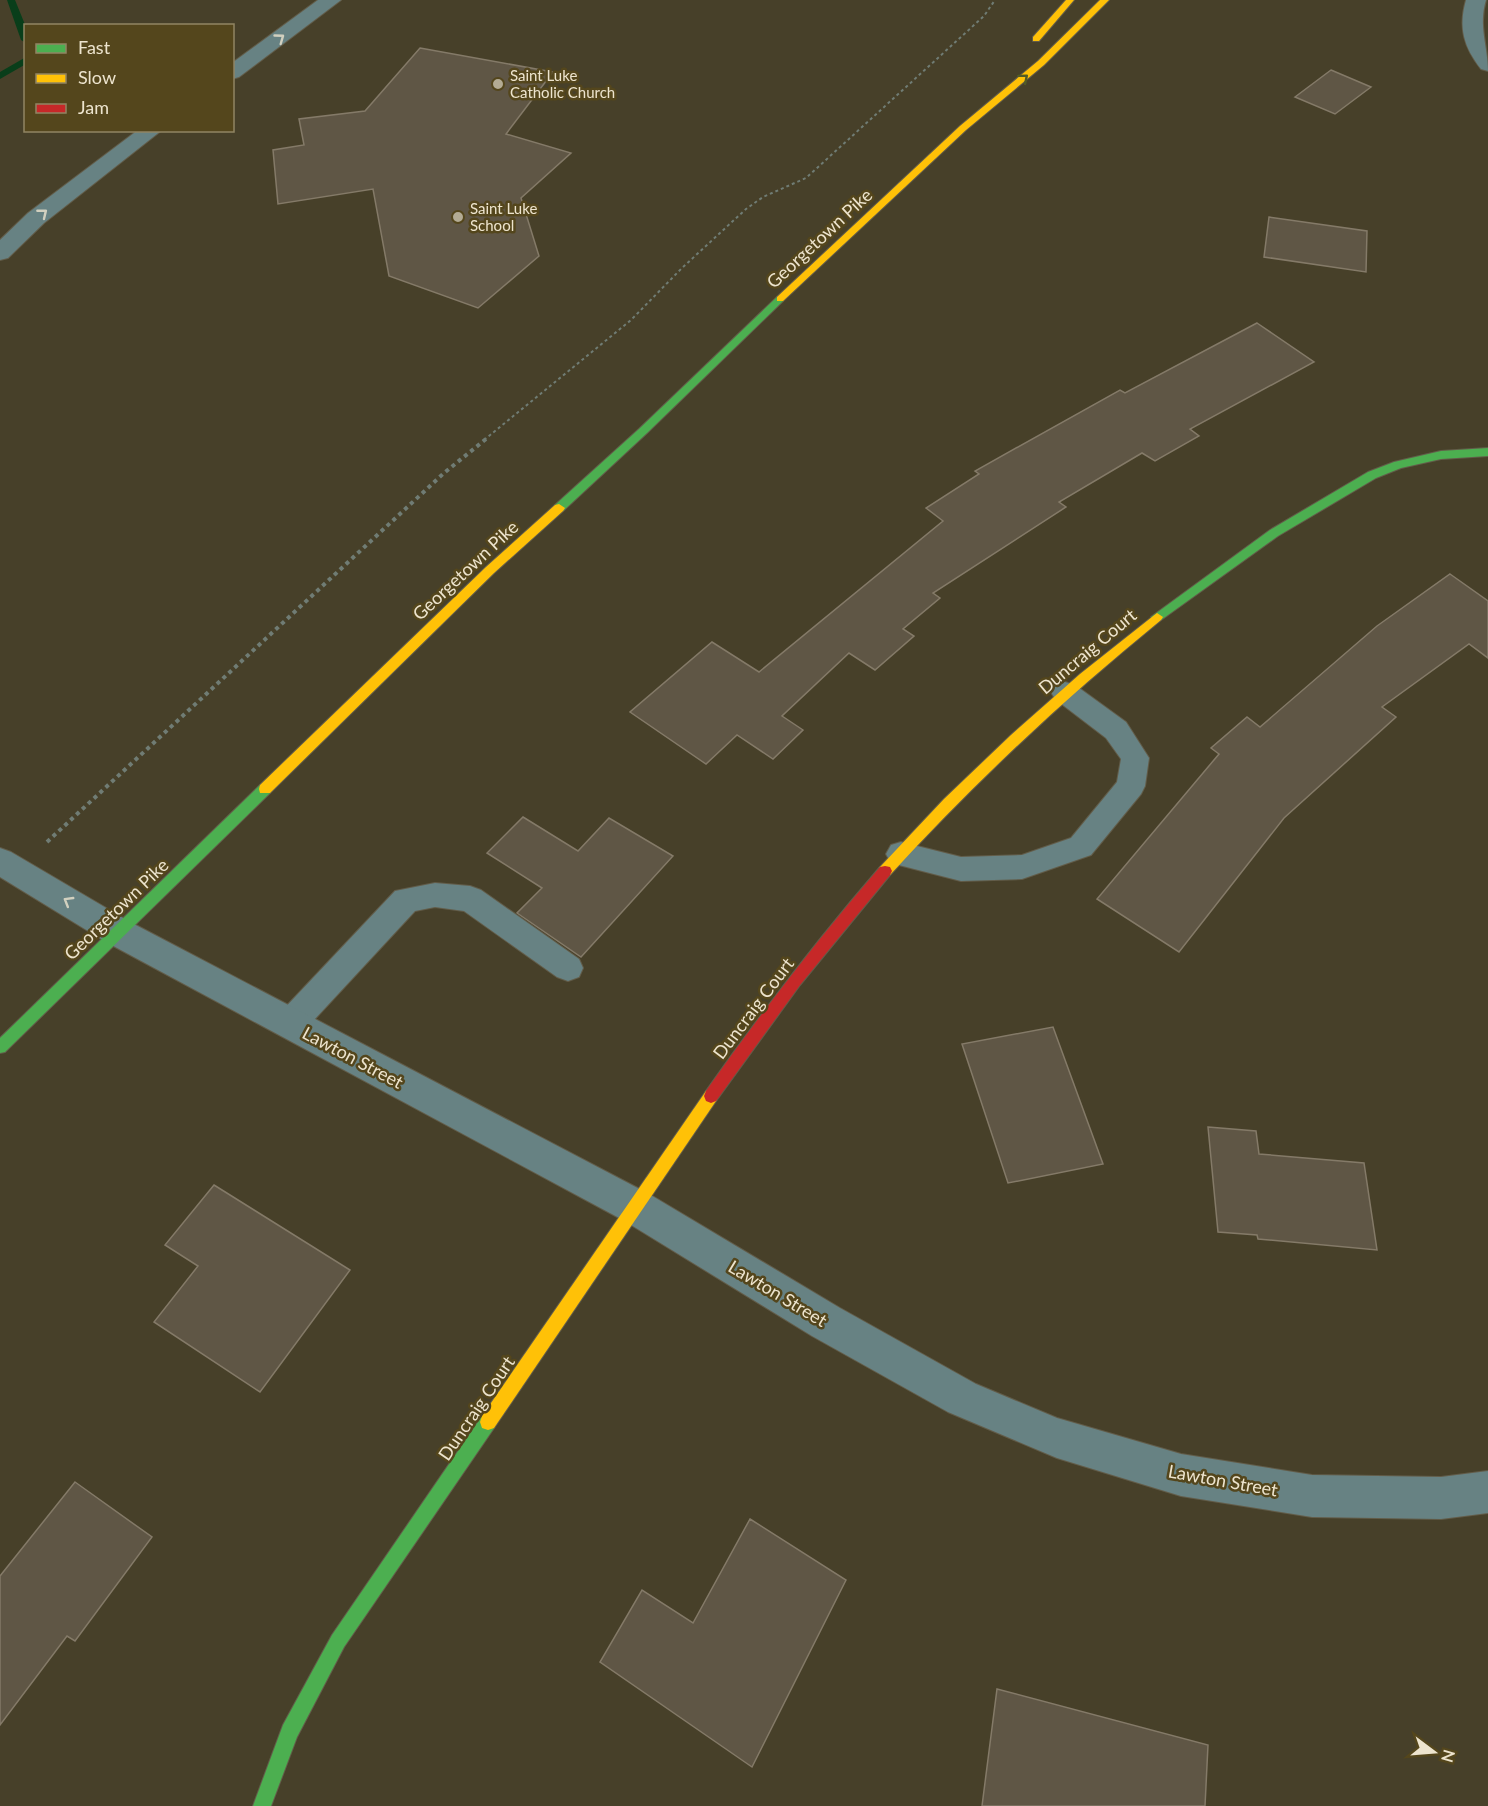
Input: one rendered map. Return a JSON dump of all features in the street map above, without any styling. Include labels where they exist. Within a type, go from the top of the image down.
[{"type":"main road","points":[[1026,52],[1070,0]]},
{"type":"main road","name":"Georgetown Pike","points":[[0,1047],[429,628],[643,431],[730,346],[963,128],[1041,63],[1105,0]]},
{"type":"main road","name":"Georgetown Pike","points":[[963,128],[1012,69]]},
{"type":"main road","name":"Duncraig Court","points":[[262,1806],[290,1732],[338,1641],[746,1046],[845,916],[936,814],[1065,692],[1176,602],[1274,533],[1372,475],[1398,465],[1441,455],[1488,452]]},
{"type":"street","points":[[234,72],[331,0]]},
{"type":"street","points":[[1476,0],[1472,11],[1470,36],[1488,65]]},
{"type":"street","points":[[0,253],[36,218],[149,132]]},
{"type":"street","name":"Lawton Street","points":[[8,866],[117,932],[636,1207],[826,1322],[962,1398],[1057,1438],[1181,1475],[1312,1496],[1441,1498],[1488,1492]]},
{"type":"lane","points":[[901,854],[961,869],[1022,867],[1082,847],[1131,786],[1135,758],[1116,730],[1065,692]]},
{"type":"lane","points":[[290,1024],[406,900],[435,895],[470,899],[568,968]]},
{"type":"path","points":[[8,866],[129,768],[436,480],[623,327],[746,209],[764,197],[806,178],[984,16],[994,0]]},
{"type":"building","name":"Saint Luke School","points":[[420,48],[553,72],[506,134],[571,153],[521,198],[539,256],[478,308],[389,276],[373,189],[278,204],[273,150],[304,145],[299,119],[365,111]]},
{"type":"building","points":[[1331,70],[1371,87],[1335,114],[1295,97]]},
{"type":"building","points":[[1269,217],[1367,231],[1366,272],[1264,257]]},
{"type":"building","points":[[1257,323],[1314,362],[1190,429],[1199,436],[1155,461],[1142,453],[1059,502],[1066,507],[933,593],[940,598],[903,629],[914,636],[875,670],[849,653],[782,716],[803,730],[773,759],[737,735],[706,764],[630,712],[712,642],[759,672],[943,521],[926,508],[979,474],[975,471],[1120,390],[1125,393]]},
{"type":"building","points":[[1450,574],[1488,601],[1488,658],[1469,644],[1382,707],[1396,717],[1284,818],[1179,952],[1097,899],[1219,754],[1211,748],[1247,717],[1260,727],[1377,626]]},
{"type":"building","points":[[523,817],[578,851],[609,818],[673,856],[581,957],[517,913],[542,888],[487,853]]},
{"type":"building","points":[[1053,1027],[1103,1164],[1008,1183],[962,1044]]},
{"type":"building","points":[[1208,1127],[1256,1131],[1259,1154],[1364,1163],[1377,1250],[1258,1239],[1257,1235],[1218,1232]]},
{"type":"building","points":[[214,1185],[350,1270],[260,1392],[154,1322],[198,1266],[165,1245]]},
{"type":"building","points":[[75,1482],[152,1537],[75,1641],[67,1636],[0,1725],[0,1576]]},
{"type":"building","points":[[750,1519],[846,1580],[752,1767],[600,1662],[642,1590],[693,1623]]},
{"type":"building","points":[[997,1689],[1208,1745],[1205,1806],[982,1806]]},
{"type":"waterway","points":[[11,0],[24,35]]},
{"type":"waterway","points":[[0,76],[24,61]]},
{"type":"traffic: fast","points":[[559,508],[780,299]]},
{"type":"traffic: fast","points":[[1157,617],[1274,533],[1372,475],[1398,465],[1441,455],[1488,452]]},
{"type":"traffic: fast","points":[[0,1047],[265,789]]},
{"type":"traffic: fast","points":[[262,1806],[290,1732],[338,1641],[488,1422]]},
{"type":"traffic: slow","points":[[1036,39],[1070,0]]},
{"type":"traffic: slow","points":[[780,299],[963,128],[1041,63],[1105,0]]},
{"type":"traffic: slow","points":[[265,789],[490,570],[559,508]]},
{"type":"traffic: slow","points":[[885,871],[1015,738],[1157,617]]},
{"type":"traffic: slow","points":[[488,1422],[711,1096]]},
{"type":"traffic: jam","points":[[711,1096],[795,981],[885,871]]},
{"type":"place","name":"Saint Luke Catholic Church","points":[[498,84]]},
{"type":"place","name":"Saint Luke School","points":[[458,217]]}]
